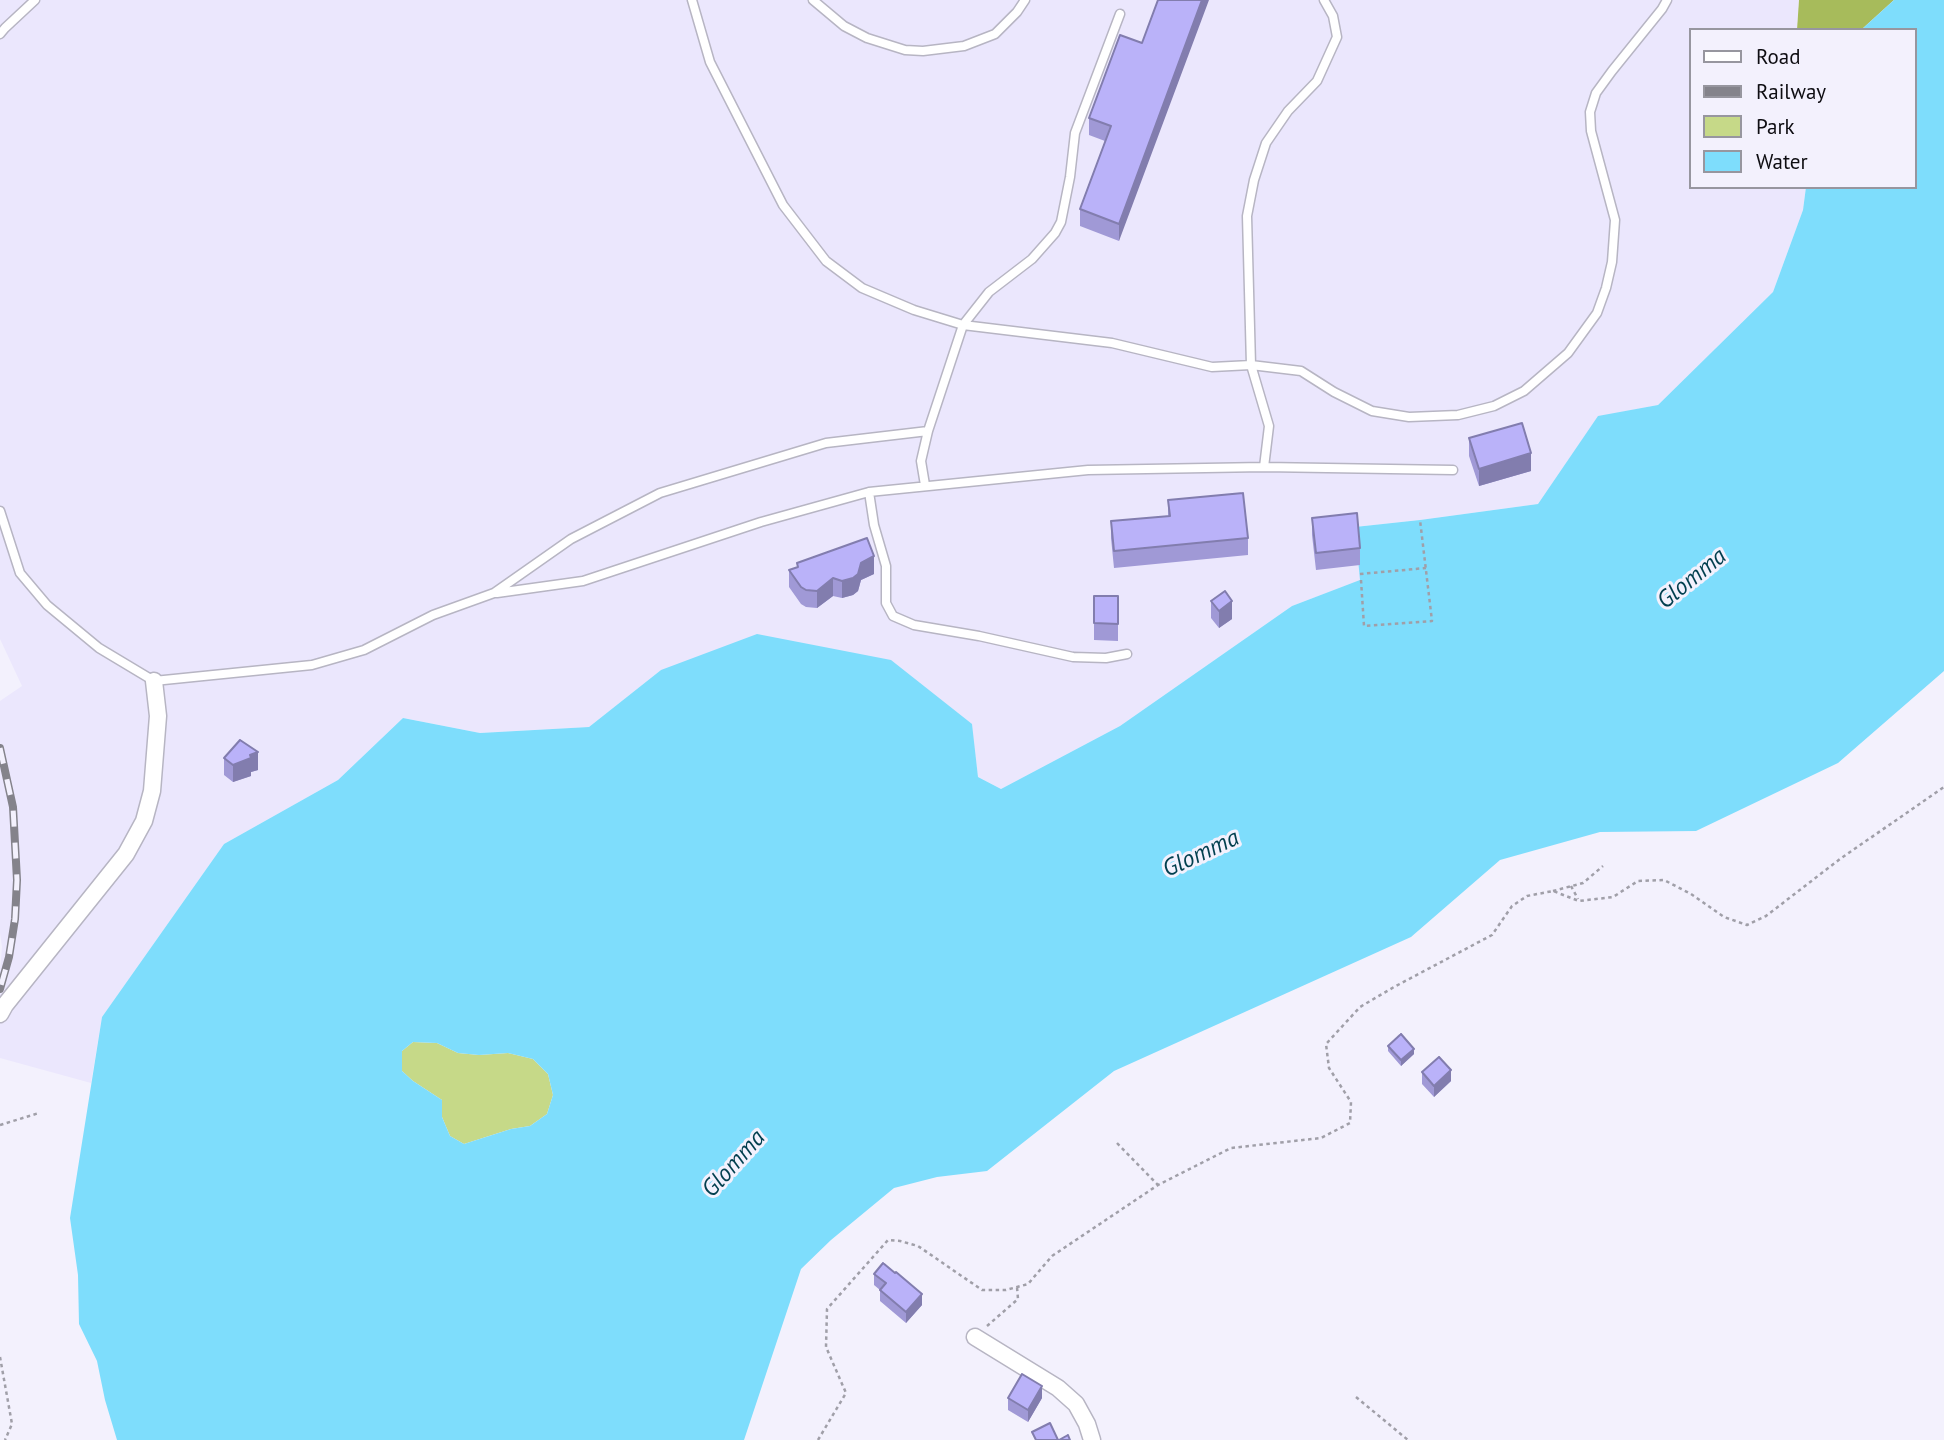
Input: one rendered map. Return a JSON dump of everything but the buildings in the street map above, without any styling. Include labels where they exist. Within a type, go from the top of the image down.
[{"type":"street","points":[[0,1014],[125,854],[144,821],[152,791],[158,716],[154,681]]},
{"type":"street","points":[[975,1337],[1058,1388],[1076,1404],[1087,1423],[1092,1440]]},
{"type":"lane","points":[[0,34],[35,0]]},
{"type":"lane","points":[[692,0],[710,62],[783,205],[826,261],[863,288],[914,310],[963,325],[1112,343],[1212,368],[1251,365],[1301,371],[1372,411],[1409,417],[1458,415],[1494,406],[1524,391],[1568,353],[1597,313],[1612,262],[1615,220],[1591,131],[1590,112],[1597,93],[1612,71],[1667,0]]},
{"type":"lane","points":[[813,0],[844,26],[867,38],[905,50],[923,51],[964,46],[995,34],[1025,0]]},
{"type":"lane","points":[[1264,467],[1269,426],[1251,365],[1247,216],[1254,180],[1266,143],[1288,111],[1317,81],[1336,37],[1332,16],[1324,0]]},
{"type":"lane","points":[[925,485],[921,461],[928,431],[963,325],[989,292],[1032,259],[1062,222],[1075,132],[1120,14]]},
{"type":"lane","points":[[494,593],[571,539],[660,493],[826,443],[928,431]]},
{"type":"lane","points":[[0,511],[20,573],[47,605],[99,648],[154,681],[312,665],[364,649],[433,615],[494,593],[583,582],[761,522],[869,492],[1088,470],[1264,467],[1453,470]]},
{"type":"lane","points":[[869,492],[874,525],[886,566],[886,603],[892,616],[914,625],[1073,657],[1106,658],[1127,654]]},
{"type":"path","points":[[1360,580],[1364,626],[1432,621],[1420,520]]},
{"type":"path","points":[[1360,574],[1426,568]]},
{"type":"path","points":[[1553,891],[1579,901],[1613,897],[1638,881],[1664,880],[1691,894],[1724,917],[1747,925],[1766,916],[1840,859],[1944,787]]},
{"type":"path","points":[[818,1440],[846,1393],[826,1347],[827,1308],[888,1240],[918,1246],[982,1290],[1006,1290],[1028,1284],[1052,1256],[1158,1185],[1231,1148],[1321,1138],[1350,1123],[1351,1102],[1329,1068],[1326,1044],[1360,1007],[1486,939],[1492,935],[1512,906],[1527,896],[1583,883],[1603,866]]},
{"type":"path","points":[[1571,886],[1579,901]]},
{"type":"path","points":[[0,1125],[39,1113]]},
{"type":"path","points":[[1117,1143],[1158,1185]]},
{"type":"path","points":[[975,1337],[1018,1299],[1017,1287]]},
{"type":"path","points":[[0,1357],[12,1424],[5,1440]]},
{"type":"path","points":[[1356,1396],[1408,1440]]},
{"type":"shaded area","points":[[0,0],[1799,0],[1797,28],[1688,28],[1688,189],[1806,189],[1803,210],[1773,292],[1658,405],[1598,417],[1538,504],[1355,527],[1361,580],[1292,606],[1120,726],[1001,789],[978,777],[971,724],[661,670],[589,727],[480,733],[403,718],[338,780],[224,844],[102,1017],[91,1083],[0,1058],[0,701],[22,686],[0,639]]},
{"type":"green space","points":[[1799,0],[1894,0],[1863,28],[1797,28]]},
{"type":"green space","points":[[413,1042],[437,1043],[458,1053],[508,1053],[533,1059],[548,1074],[553,1095],[547,1114],[530,1126],[511,1129],[464,1144],[450,1136],[442,1117],[442,1100],[402,1071],[402,1051]]},
{"type":"water","name":"Glomma","points":[[1894,0],[1944,0],[1944,671],[1838,763],[1696,831],[1600,832],[1500,860],[1411,937],[1114,1071],[987,1171],[937,1177],[894,1188],[831,1240],[801,1269],[744,1440],[117,1440],[97,1361],[79,1324],[78,1275],[70,1218],[102,1017],[224,844],[338,780],[403,718],[480,733],[589,727],[661,670],[757,634],[891,660],[972,724],[978,777],[1001,789],[1120,726],[1292,606],[1360,580],[1355,527],[1538,504],[1598,416],[1658,405],[1773,292],[1803,210],[1806,189],[1916,189],[1916,28],[1863,28]],"holes":[[[413,1042],[437,1043],[458,1053],[508,1053],[533,1059],[548,1074],[553,1095],[547,1114],[530,1126],[511,1129],[464,1144],[450,1136],[442,1117],[442,1100],[402,1071],[402,1051]]]},
{"type":"railway","points":[[0,748],[13,807],[17,880],[15,919],[0,989]]}]
